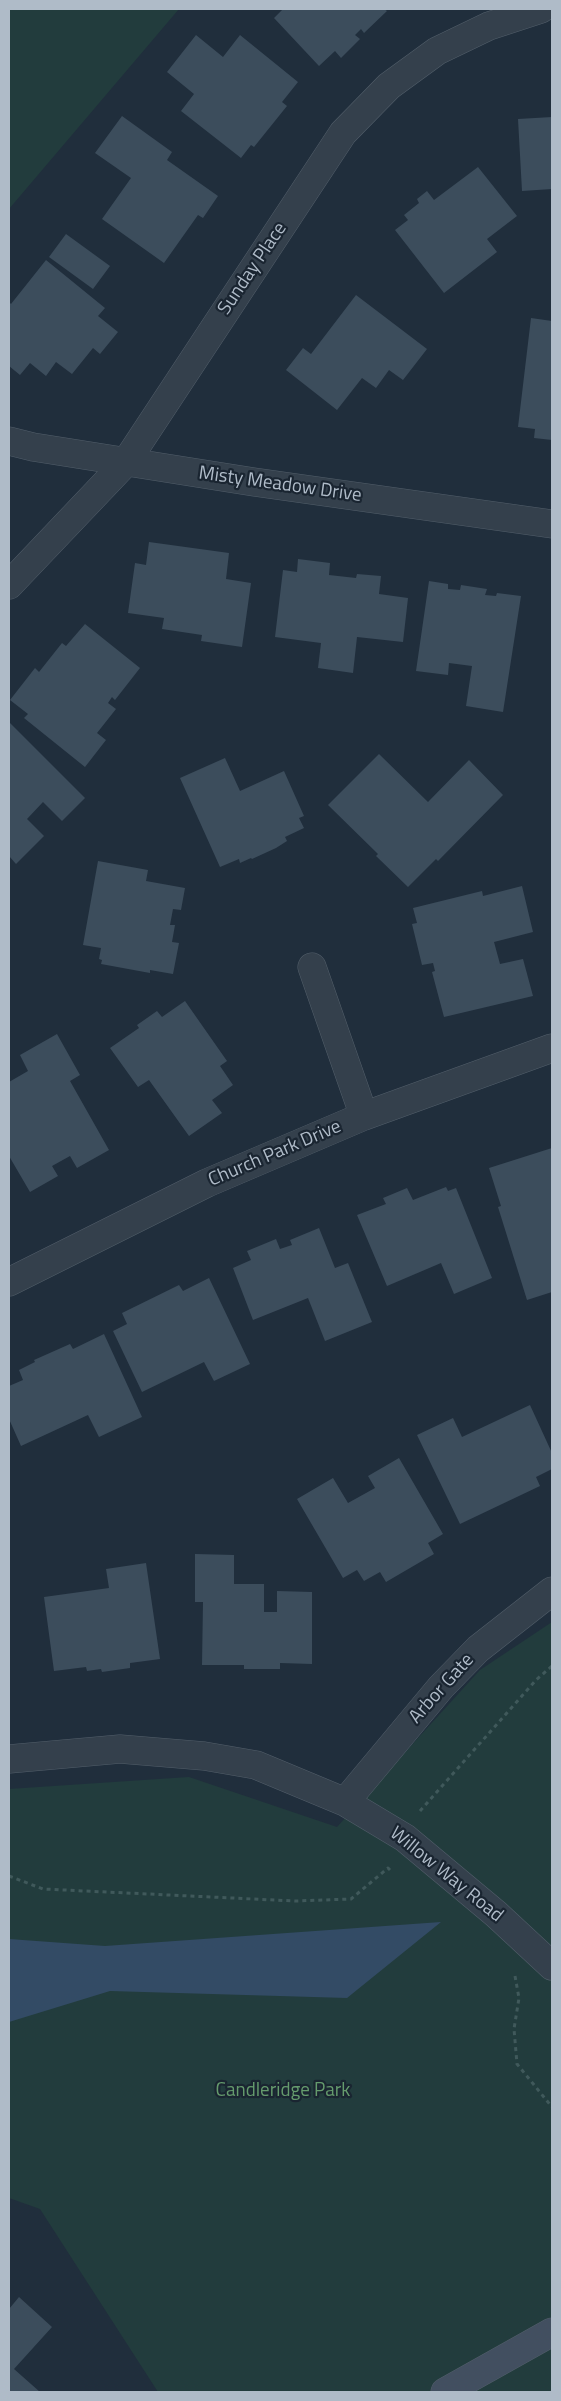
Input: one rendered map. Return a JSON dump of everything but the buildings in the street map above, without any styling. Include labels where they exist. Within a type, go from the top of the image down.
[{"type":"street","name":"Sunday Place","points":[[9,585],[126,462],[343,133],[389,86],[437,50],[489,26],[541,9]]},
{"type":"street","name":"Misty Meadow Drive","points":[[9,441],[33,447],[254,482],[552,524]]},
{"type":"street","points":[[312,967],[364,1116]]},
{"type":"street","name":"Church Park Drive","points":[[9,1282],[207,1182],[364,1116],[552,1048]]},
{"type":"street","name":"Arbor Gate","points":[[345,1802],[441,1687],[478,1648],[552,1591]]},
{"type":"street","name":"Willow Way Road","points":[[9,1759],[120,1750],[204,1756],[256,1766],[345,1802],[405,1838],[496,1914],[552,1966]]},
{"type":"street","points":[[445,2392],[552,2332]]},
{"type":"path","points":[[9,1876],[43,1889],[295,1901],[351,1899],[388,1868],[420,1810],[536,1680],[552,1666]]},
{"type":"path","points":[[388,1868],[396,1874]]},
{"type":"path","points":[[515,1974],[520,1998],[514,2029],[517,2064],[552,2107]]},
{"type":"green space","points":[[9,9],[179,9],[9,209]]},
{"type":"green space","name":"Candleridge Park","points":[[552,1622],[552,2392],[158,2392],[40,2209],[9,2198],[9,1789],[189,1777],[337,1827],[480,1670]]},
{"type":"water","points":[[441,1922],[347,1998],[110,1991],[9,2022],[9,1939],[105,1946]]}]
